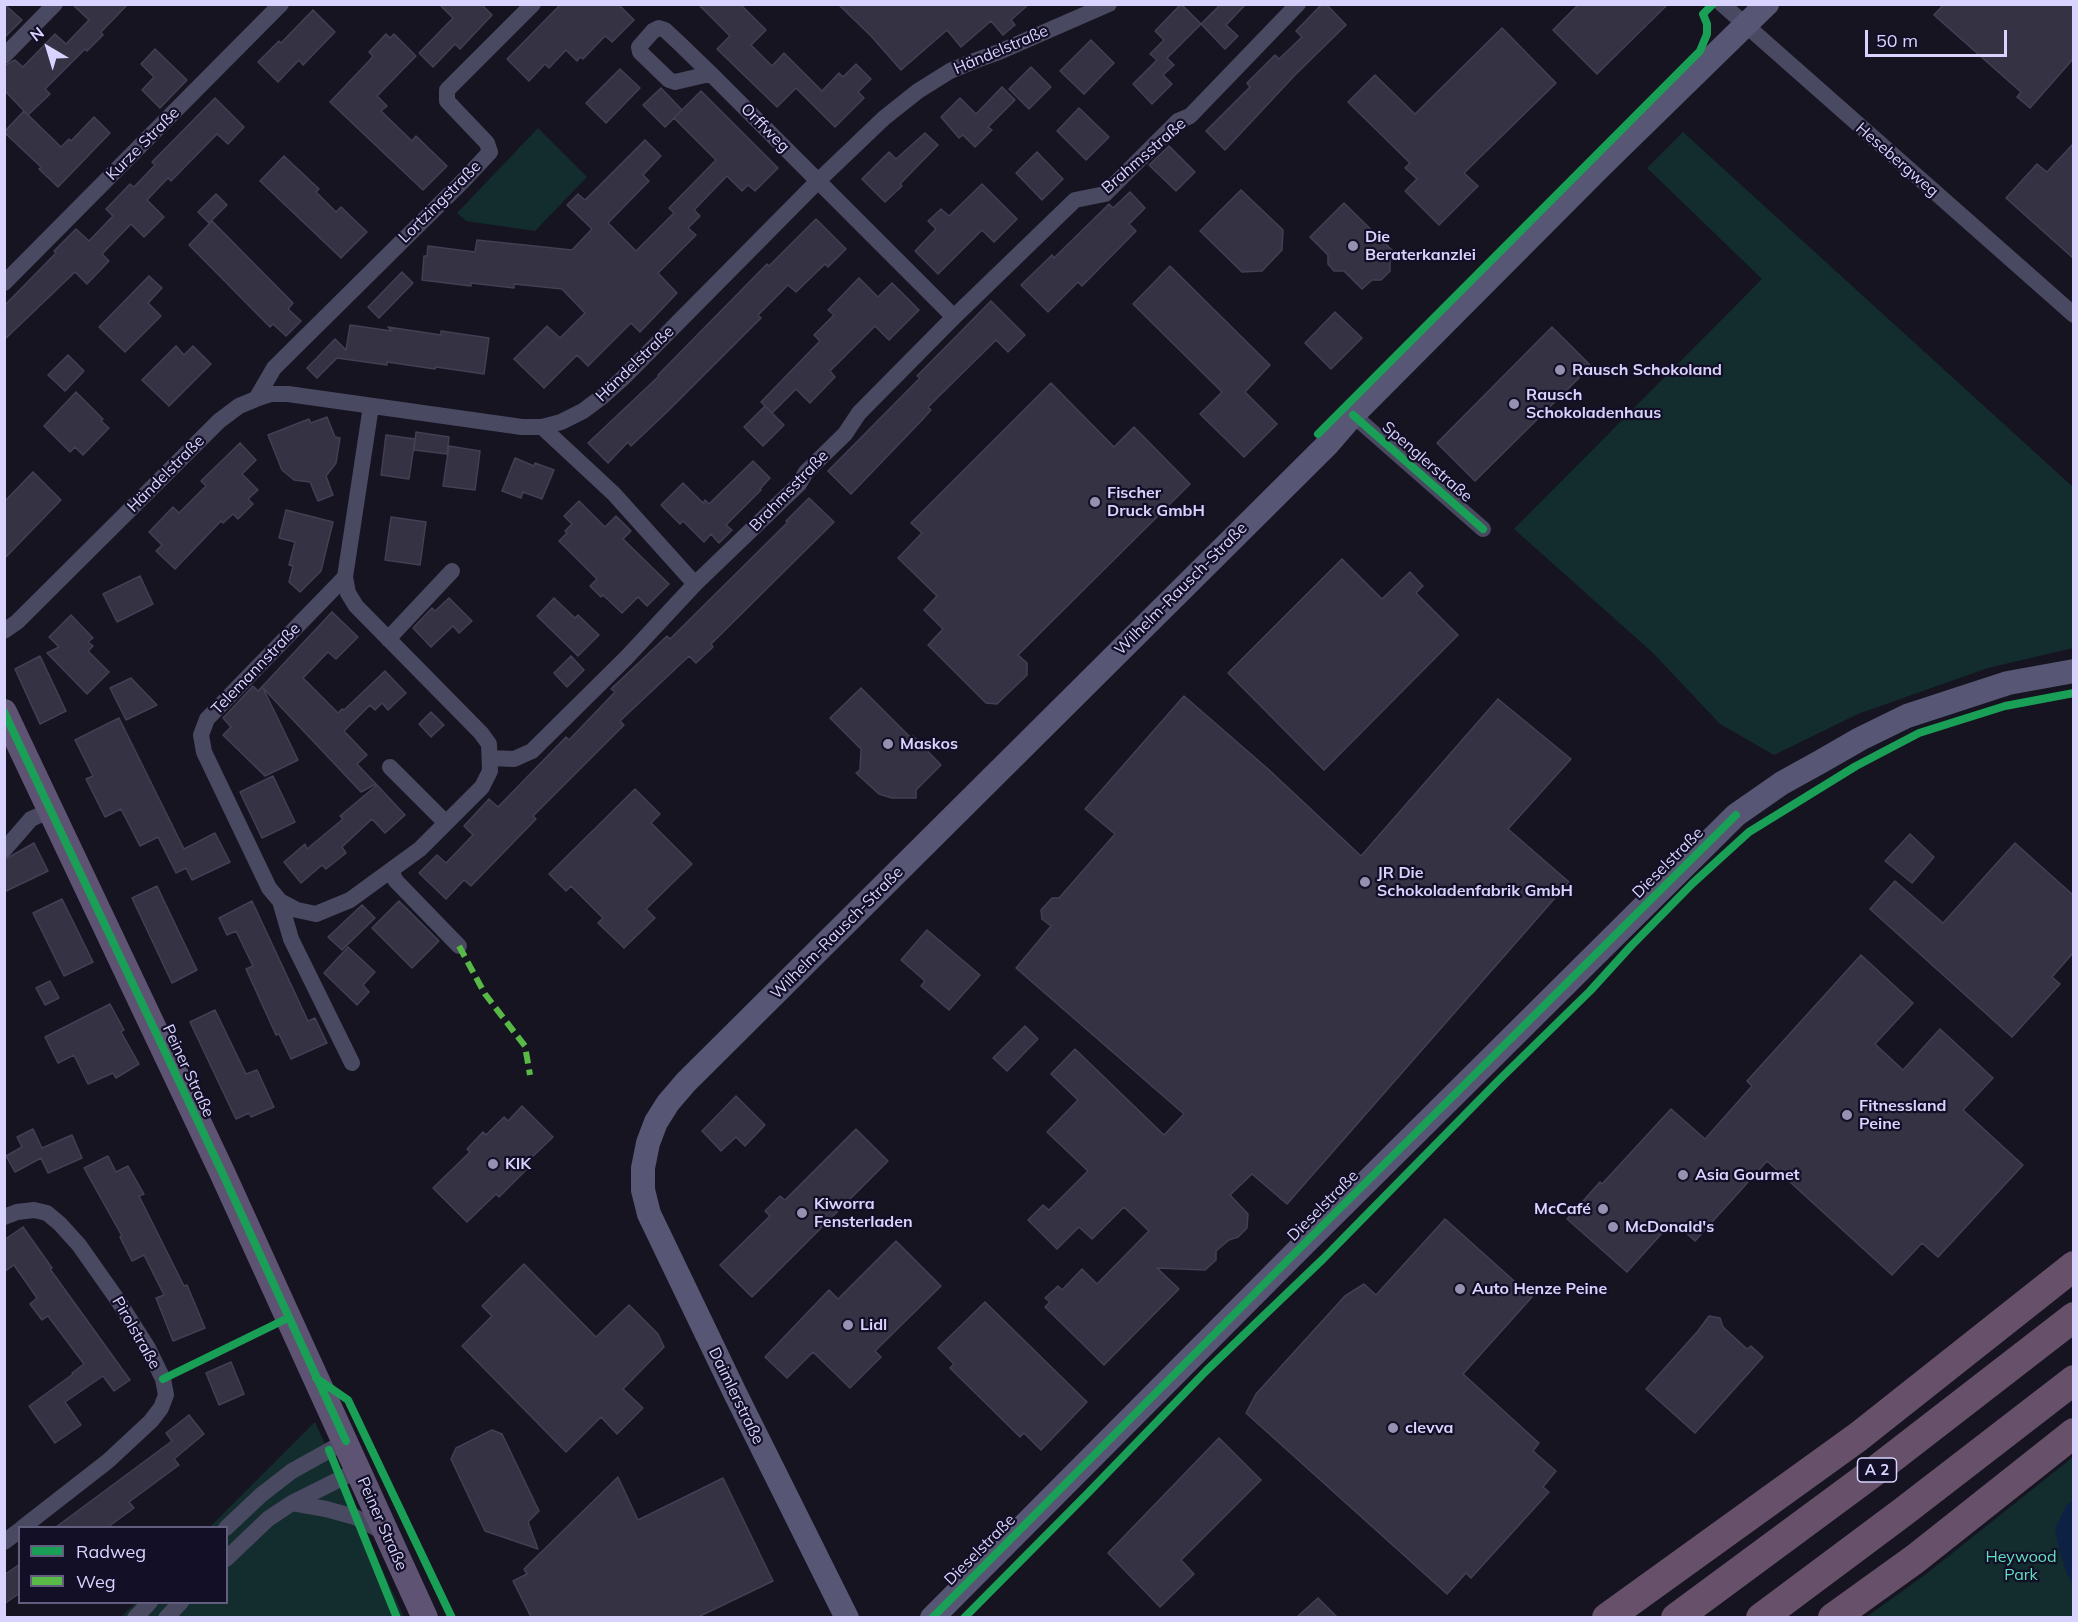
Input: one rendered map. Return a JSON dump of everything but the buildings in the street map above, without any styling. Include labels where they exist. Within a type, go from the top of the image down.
[{"type":"highway","points":[[1607,1617],[1858,1437],[2073,1266]]},
{"type":"highway","name":"A 2","points":[[1676,1617],[1875,1471],[2073,1317]]},
{"type":"highway","points":[[1761,1617],[1903,1512],[2073,1380]]},
{"type":"highway","points":[[1833,1617],[1915,1559],[2073,1433]]},
{"type":"main road","name":"Peiner Straße","points":[[4,712],[221,1170],[425,1617]]},
{"type":"street","points":[[4,56],[55,4]]},
{"type":"street","name":"Kurze Straße","points":[[4,283],[281,4]]},
{"type":"street","name":"Lortzingstraße","points":[[256,399],[274,368],[490,152],[487,143],[447,101],[447,90],[533,4]]},
{"type":"street","name":"Händelstraße","points":[[4,631],[17,622],[219,421],[239,406],[256,399],[271,394],[288,394],[504,425],[542,427],[561,422],[583,411],[603,396],[818,181],[884,118],[918,91],[951,71],[1109,4]]},
{"type":"street","name":"Brahmsstraße","points":[[490,758],[514,759],[532,751],[627,657],[695,584],[799,484],[806,472],[845,434],[860,413],[954,317],[1075,200],[1105,194],[1178,121],[1190,116],[1298,4]]},
{"type":"street","name":"Hesebergweg","points":[[1722,4],[2073,315]]},
{"type":"street","name":"Wilhelm-Rausch-Straße","points":[[643,1168],[648,1143],[656,1122],[686,1082],[1328,444],[1353,415],[1600,167],[1767,4]]},
{"type":"street","name":"Orffweg","points":[[712,75],[818,181]]},
{"type":"street","points":[[818,181],[954,317]]},
{"type":"street","points":[[280,901],[297,910],[316,914],[350,900],[420,849],[482,787],[490,771],[489,744],[481,733],[356,606],[348,593],[345,577],[371,406]]},
{"type":"street","name":"Spenglerstraße","points":[[1353,415],[1483,529]]},
{"type":"street","points":[[542,427],[614,494],[695,584]]},
{"type":"street","points":[[388,639],[452,572]]},
{"type":"street","name":"Telemannstraße","points":[[345,577],[207,719],[201,735],[204,752],[269,888],[280,901],[291,939],[352,1063]]},
{"type":"street","name":"Dieselstraße","points":[[932,1617],[1736,815],[1782,783],[1860,739],[1907,716],[2008,683],[2073,671]]},
{"type":"street","points":[[390,767],[446,823]]},
{"type":"street","points":[[4,850],[32,819],[51,810]]},
{"type":"street","points":[[391,872],[396,881],[459,946]]},
{"type":"street","name":"Daimlerstraße","points":[[643,1168],[643,1190],[649,1214],[665,1251],[847,1617]]},
{"type":"street","name":"Pirolstraße","points":[[4,1217],[17,1212],[34,1210],[47,1213],[79,1245],[148,1348],[163,1379],[166,1395],[161,1408],[151,1421],[108,1461],[25,1526]]},
{"type":"street","points":[[228,1526],[261,1495],[292,1471],[345,1441]]},
{"type":"street","points":[[228,1557],[268,1519],[292,1503],[358,1470]]},
{"type":"street","points":[[292,1503],[355,1517],[387,1534]]},
{"type":"street","name":"Pirolstraße","points":[[4,1542],[18,1531]]},
{"type":"street","points":[[135,1617],[148,1604]]},
{"type":"street","points":[[166,1617],[179,1604]]},
{"type":"green space","points":[[538,128],[587,177],[535,231],[466,221],[457,213]]},
{"type":"green space","points":[[1683,132],[2073,487],[2073,648],[1988,668],[1858,714],[1774,755],[1720,724],[1653,653],[1514,529],[1762,279],[1647,168]]},
{"type":"green space","points":[[315,1422],[404,1617],[120,1618],[134,1604],[228,1604],[228,1526],[211,1526]]},
{"type":"green space","name":"Heywood Park","points":[[2073,1457],[2073,1617],[1865,1618],[1926,1574]]},
{"type":"water","points":[[2073,1500],[2073,1584],[2067,1574],[2055,1529],[2066,1506]]},
{"type":"marked path","points":[[459,946],[485,994],[525,1046],[530,1075]]},
{"type":"cycle path","points":[[1318,434],[1700,51],[1707,34],[1707,24],[1703,14],[1713,4]]},
{"type":"cycle path","points":[[1353,415],[1483,529]]},
{"type":"cycle path","points":[[964,1618],[1206,1371],[1323,1259],[1590,991],[1693,883],[1749,832],[1856,766],[1919,733],[2005,706],[2074,693]]},
{"type":"cycle path","points":[[4,712],[221,1170],[346,1441]]},
{"type":"cycle path","points":[[932,1618],[1736,815]]},
{"type":"cycle path","points":[[163,1379],[288,1318]]},
{"type":"cycle path","points":[[316,1378],[348,1400],[452,1618]]},
{"type":"cycle path","points":[[329,1450],[397,1618]]},
{"type":"place","name":"Die Beraterkanzlei","points":[[1353,246]]},
{"type":"place","name":"Rausch Schokoland","points":[[1560,370]]},
{"type":"place","name":"Rausch Schokoladenhaus","points":[[1514,404]]},
{"type":"place","name":"Fischer Druck GmbH","points":[[1095,502]]},
{"type":"place","name":"Maskos","points":[[888,744]]},
{"type":"place","name":"JR Die Schokoladenfabrik GmbH","points":[[1365,882]]},
{"type":"place","name":"Fitnessland Peine","points":[[1847,1115]]},
{"type":"place","name":"KIK","points":[[493,1164]]},
{"type":"place","name":"Asia Gourmet","points":[[1683,1175]]},
{"type":"place","name":"McCafé","points":[[1603,1209]]},
{"type":"place","name":"Kiworra Fensterladen","points":[[802,1213]]},
{"type":"place","name":"McDonald's","points":[[1613,1227]]},
{"type":"place","name":"Auto Henze Peine","points":[[1460,1289]]},
{"type":"place","name":"Lidl","points":[[848,1325]]},
{"type":"place","name":"clevva","points":[[1393,1428]]}]
